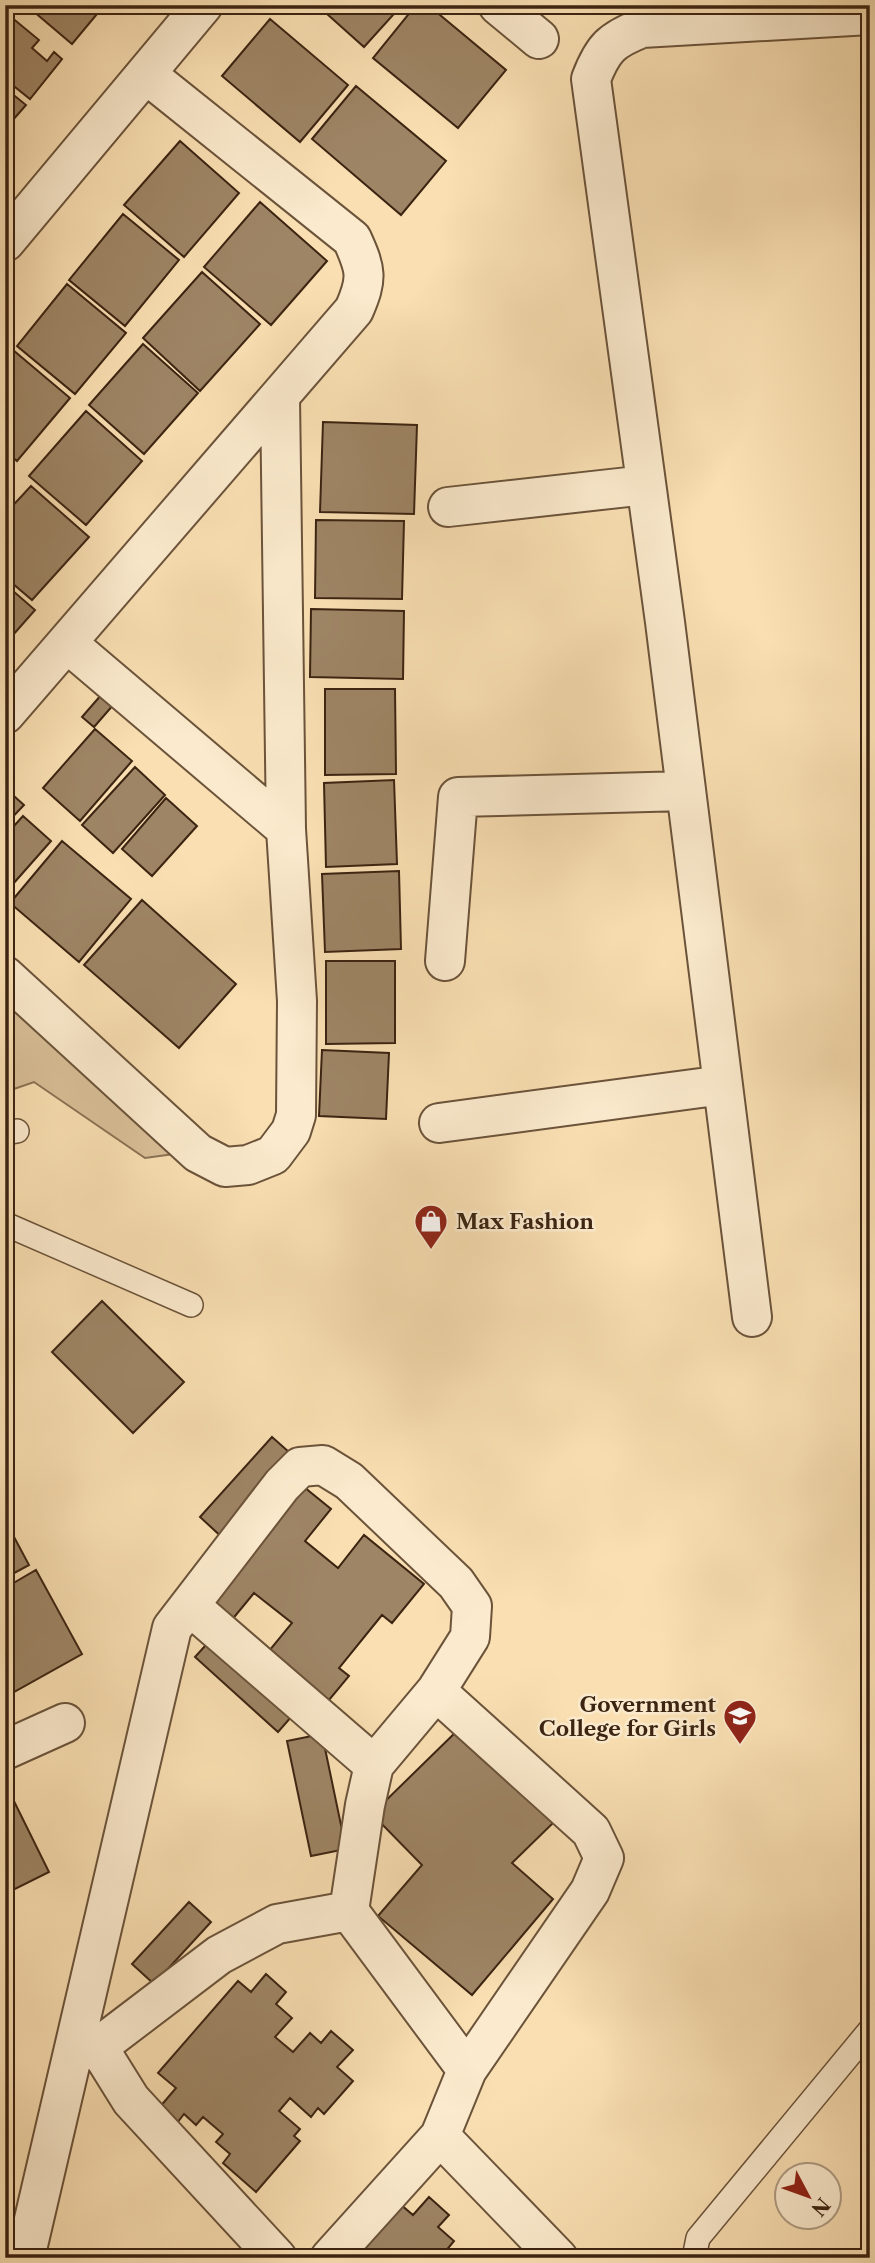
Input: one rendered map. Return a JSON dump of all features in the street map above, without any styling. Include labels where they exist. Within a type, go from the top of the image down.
[{"type":"street","points":[[12,221],[146,74],[203,5]]},
{"type":"street","points":[[498,5],[540,39]]},
{"type":"street","points":[[752,1317],[686,791],[591,79],[601,54],[620,37],[642,29],[870,15]]},
{"type":"street","points":[[5,714],[281,398],[354,310],[364,288],[364,265],[352,239],[146,74]]},
{"type":"street","points":[[5,976],[198,1153],[225,1167],[248,1165],[273,1154],[291,1131],[296,1115],[298,1083],[297,1001],[286,829],[281,398]]},
{"type":"street","points":[[448,507],[646,485]]},
{"type":"street","points":[[67,643],[286,829]]},
{"type":"street","points":[[445,961],[458,797],[686,791]]},
{"type":"street","points":[[439,1123],[723,1085]]},
{"type":"street","points":[[25,2258],[85,2050],[173,1628],[282,1485],[300,1467],[323,1465],[349,1481],[456,1583],[472,1606],[470,1637],[436,1692],[374,1765],[365,1805],[349,1911],[467,2070]]},
{"type":"street","points":[[190,1606],[374,1765]]},
{"type":"street","points":[[330,2258],[440,2136],[467,2070],[590,1891],[604,1858],[591,1831],[436,1692]]},
{"type":"street","points":[[5,1750],[65,1723]]},
{"type":"street","points":[[85,2050],[219,1955],[276,1924],[349,1911]]},
{"type":"street","points":[[85,2050],[277,2258]]},
{"type":"street","points":[[440,2136],[558,2258]]},
{"type":"lane","points":[[5,1224],[191,1305]]},
{"type":"lane","points":[[694,2258],[698,2238],[870,2030]]},
{"type":"shaded area","points":[[5,991],[196,1151],[145,1158],[34,1082],[5,1092]]},
{"type":"building","points":[[26,5],[99,5],[102,8],[72,44]]},
{"type":"building","points":[[317,5],[402,5],[364,47]]},
{"type":"building","points":[[416,5],[428,5],[506,70],[458,128],[373,58]]},
{"type":"building","points":[[5,12],[39,40],[32,48],[47,61],[54,52],[62,59],[30,99],[5,79]]},
{"type":"building","points":[[270,19],[348,85],[300,142],[222,76]]},
{"type":"building","points":[[356,86],[446,161],[401,215],[312,139]]},
{"type":"building","points":[[5,88],[26,105],[5,129]]},
{"type":"building","points":[[180,141],[239,193],[184,257],[124,205]]},
{"type":"building","points":[[260,202],[327,261],[271,325],[204,267]]},
{"type":"building","points":[[123,214],[179,260],[125,326],[69,280]]},
{"type":"building","points":[[202,272],[260,324],[200,391],[143,338]]},
{"type":"building","points":[[67,284],[126,333],[75,394],[17,346]]},
{"type":"building","points":[[143,344],[198,393],[144,454],[89,405]]},
{"type":"building","points":[[13,350],[70,398],[17,461],[5,451],[5,360]]},
{"type":"building","points":[[86,411],[142,461],[86,525],[29,476]]},
{"type":"building","points":[[323,422],[417,425],[414,514],[320,512]]},
{"type":"building","points":[[31,486],[89,537],[32,600],[5,577],[5,514]]},
{"type":"building","points":[[316,520],[404,521],[402,599],[315,598]]},
{"type":"building","points":[[5,584],[35,610],[5,644]]},
{"type":"building","points":[[311,609],[404,611],[403,679],[310,677]]},
{"type":"building","points":[[325,689],[395,689],[396,774],[325,775]]},
{"type":"building","points":[[102,694],[114,704],[94,727],[82,717]]},
{"type":"building","points":[[95,729],[132,761],[80,821],[43,788]]},
{"type":"building","points":[[135,767],[165,795],[113,853],[82,825]]},
{"type":"building","points":[[394,780],[397,864],[326,867],[324,783]]},
{"type":"building","points":[[5,788],[24,805],[5,825]]},
{"type":"building","points":[[166,798],[197,826],[152,876],[122,849]]},
{"type":"building","points":[[23,816],[51,841],[5,893],[5,836]]},
{"type":"building","points":[[62,841],[131,899],[79,962],[10,903]]},
{"type":"building","points":[[399,871],[401,949],[325,952],[322,874]]},
{"type":"building","points":[[142,900],[236,984],[179,1048],[84,965]]},
{"type":"building","points":[[326,961],[395,961],[395,1043],[326,1044]]},
{"type":"building","points":[[322,1050],[389,1053],[386,1119],[319,1116]]},
{"type":"building","points":[[102,1301],[184,1382],[133,1433],[52,1352]]},
{"type":"building","points":[[272,1437],[298,1460],[225,1540],[200,1517]]},
{"type":"building","points":[[304,1487],[331,1509],[305,1541],[338,1568],[364,1535],[424,1584],[392,1623],[382,1615],[339,1668],[349,1676],[324,1706],[264,1657],[292,1623],[254,1593],[226,1627],[205,1610]]},
{"type":"building","points":[[5,1520],[29,1565],[5,1578]]},
{"type":"building","points":[[36,1570],[82,1654],[5,1697],[5,1588]]},
{"type":"building","points":[[215,1635],[298,1709],[278,1732],[195,1657]]},
{"type":"building","points":[[461,1727],[554,1822],[512,1863],[553,1899],[472,1995],[378,1916],[422,1865],[372,1814]]},
{"type":"building","points":[[322,1734],[346,1849],[311,1856],[287,1741]]},
{"type":"building","points":[[5,1783],[49,1872],[5,1894]]},
{"type":"building","points":[[189,1902],[211,1922],[154,1984],[132,1964]]},
{"type":"building","points":[[266,1974],[286,1992],[276,2004],[292,2018],[275,2037],[293,2052],[310,2033],[321,2043],[331,2031],[353,2050],[337,2067],[353,2081],[324,2114],[318,2108],[311,2117],[290,2098],[279,2111],[300,2129],[294,2136],[300,2141],[256,2192],[223,2163],[230,2154],[216,2142],[223,2134],[203,2117],[196,2125],[184,2114],[177,2123],[159,2108],[176,2088],[158,2073],[238,1981],[251,1992]]},
{"type":"building","points":[[429,2197],[449,2215],[438,2227],[454,2241],[440,2258],[354,2258],[400,2204],[413,2215]]},
{"type":"place","name":"Max Fashion","points":[[431,1251]]},
{"type":"place","name":"Government College for Girls","points":[[740,1746]]}]
